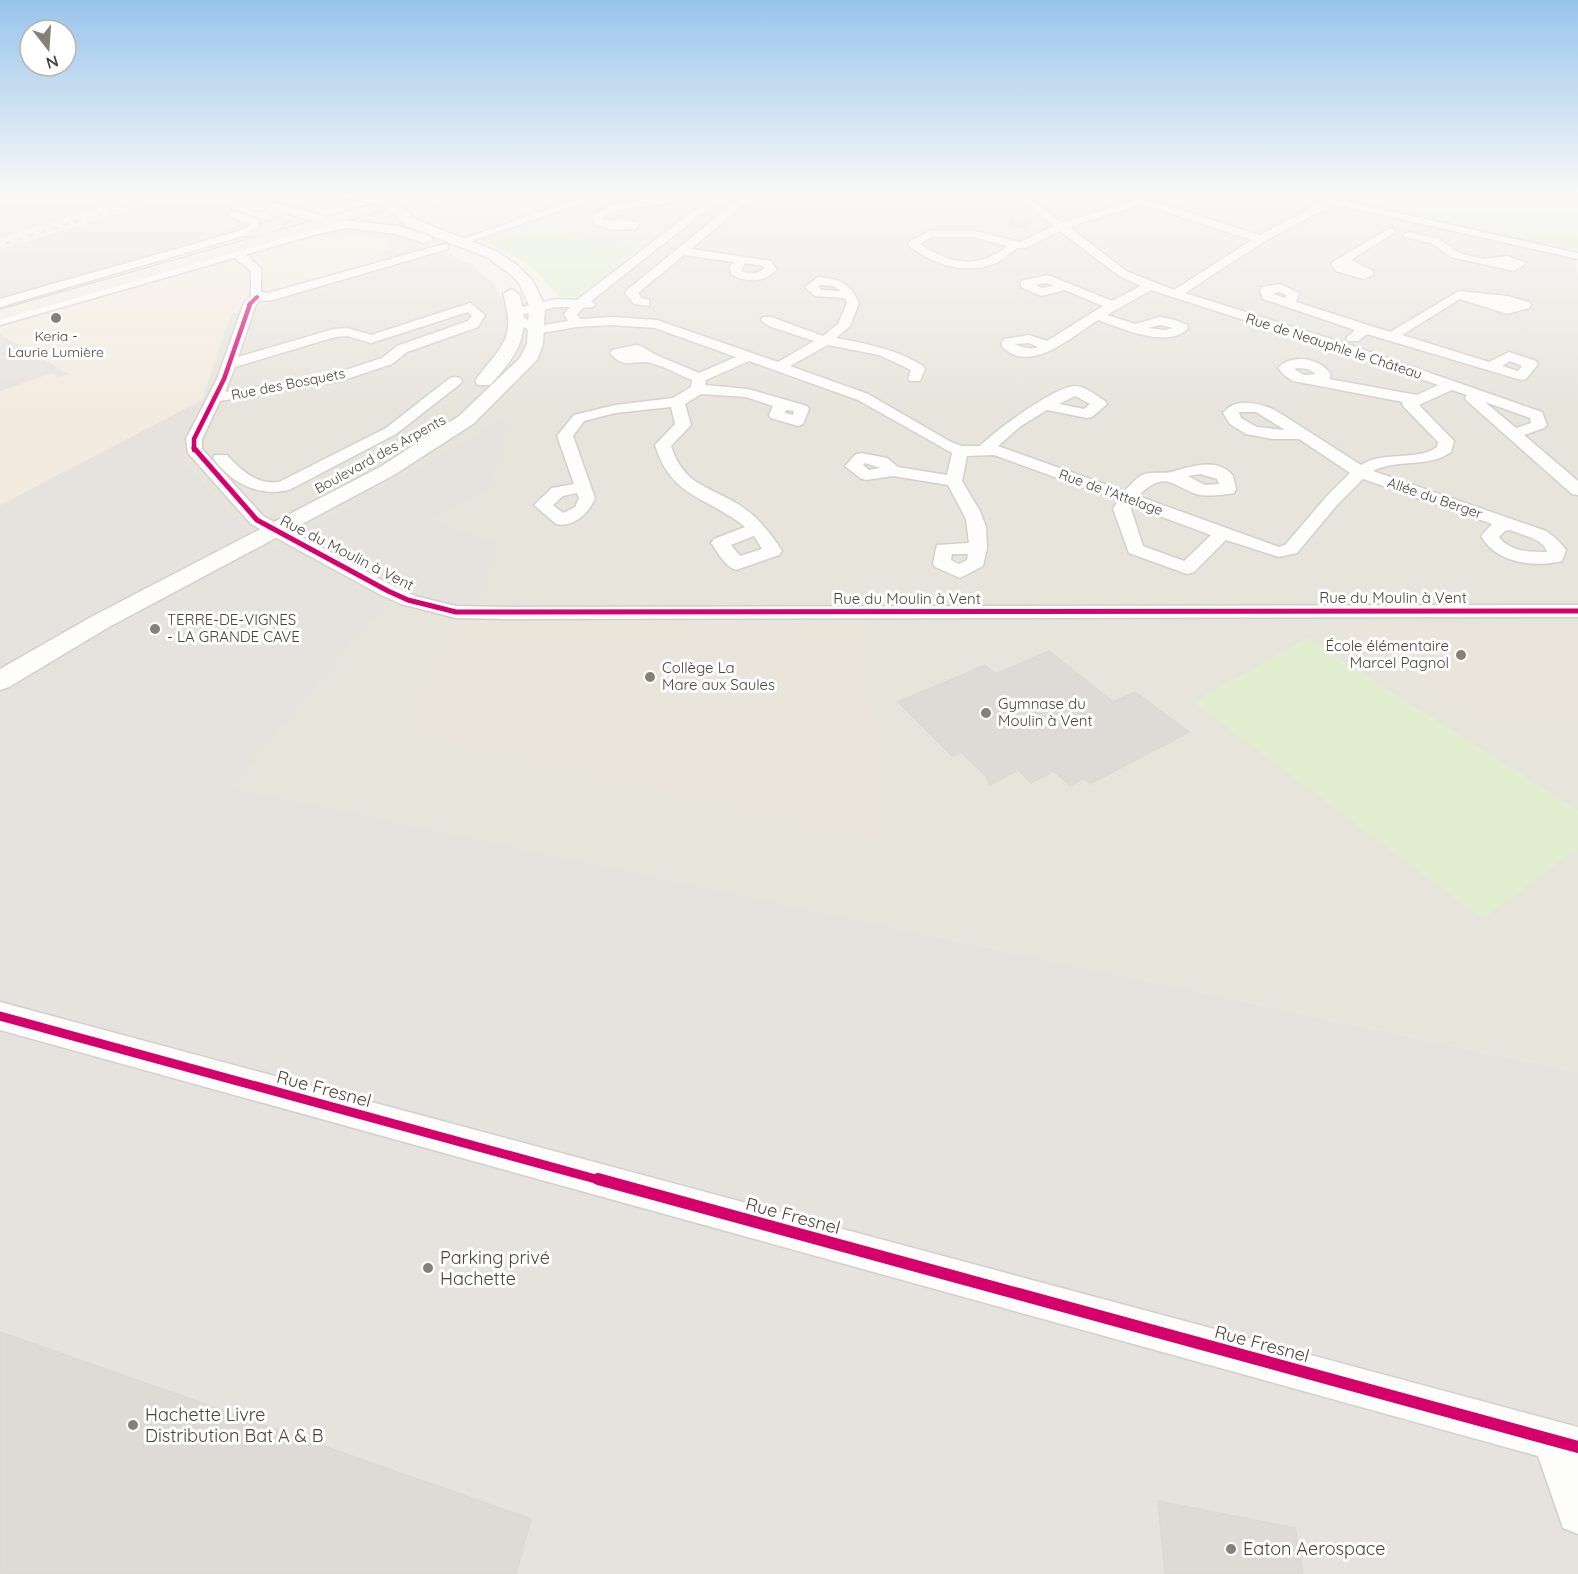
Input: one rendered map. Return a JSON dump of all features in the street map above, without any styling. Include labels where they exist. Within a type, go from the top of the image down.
[{"type":"main road","points":[[0,310],[168,265]]},
{"type":"main road","points":[[0,315],[173,265]]},
{"type":"street","points":[[0,303],[130,265]]},
{"type":"street","points":[[0,320],[195,265]]},
{"type":"street","points":[[256,294],[282,295],[382,265]]},
{"type":"street","points":[[483,265],[507,286],[518,316],[537,330]]},
{"type":"street","name":"Boulevard des Arpents","points":[[0,657],[79,612],[387,471],[466,420],[528,360],[536,344],[537,306],[526,281],[508,265]]},
{"type":"street","points":[[629,265],[570,314],[576,323],[605,306],[639,265]]},
{"type":"street","points":[[642,265],[662,268]]},
{"type":"street","points":[[645,303],[638,301],[631,293],[665,265]]},
{"type":"street","name":"Rue de Neauphle le Château","points":[[1112,265],[1122,273],[1150,286],[1342,347],[1537,415],[1539,424],[1513,434]]},
{"type":"street","points":[[1175,294],[1220,265]]},
{"type":"street","points":[[252,266],[258,274],[256,294],[250,303],[231,364],[194,439],[194,450],[265,526]]},
{"type":"street","points":[[1046,346],[1150,286]]},
{"type":"street","points":[[1064,287],[1112,306]]},
{"type":"street","points":[[779,367],[826,340],[844,326],[853,303],[850,295]]},
{"type":"street","points":[[1392,336],[1459,295]]},
{"type":"street","name":"Rue de l'Attelage","points":[[518,316],[537,306],[556,303],[605,306],[863,397],[945,445],[960,451],[996,450],[1128,497],[1222,534],[1279,552],[1291,549],[1360,472],[1379,462],[1437,456],[1445,449],[1446,441],[1409,405],[1419,400]]},
{"type":"street","points":[[1289,303],[1491,368]]},
{"type":"street","name":"Rue des Bosquets","points":[[216,397],[325,380],[355,365],[387,360],[402,349],[473,324],[479,315],[470,307],[371,339],[348,332],[334,333],[231,364]]},
{"type":"street","name":"Boulevard des Arpents","points":[[0,681],[448,416],[504,361],[516,331],[518,316]]},
{"type":"street","points":[[1098,316],[1137,328]]},
{"type":"street","points":[[767,320],[826,340],[875,347],[904,359],[918,369],[915,378]]},
{"type":"street","name":"Rue de l'Attelage","points":[[537,330],[576,323],[612,321],[657,324]]},
{"type":"street","points":[[1342,347],[1365,329]]},
{"type":"street","points":[[584,487],[565,436],[579,418],[615,409],[677,402],[699,384],[749,356]]},
{"type":"street","points":[[651,358],[699,384],[748,393],[781,404]]},
{"type":"street","points":[[1318,379],[1325,383],[1419,400],[1449,386],[1473,398],[1578,490]]},
{"type":"street","points":[[216,453],[243,481],[270,489],[283,486],[391,431],[455,381]]},
{"type":"street","points":[[677,402],[683,425],[663,445],[668,465],[688,486],[732,508],[758,528]]},
{"type":"street","points":[[985,450],[995,438],[1044,405]]},
{"type":"street","name":"Allée du Berger","points":[[1301,434],[1360,472],[1510,525]]},
{"type":"street","points":[[960,451],[954,481],[976,520],[978,548]]},
{"type":"street","points":[[893,471],[954,481]]},
{"type":"street","points":[[1176,476],[1147,479],[1128,497],[1122,509],[1135,549],[1187,568],[1222,534]]},
{"type":"street","points":[[226,486],[243,481]]},
{"type":"street","name":"Rue du Moulin à Vent","points":[[265,526],[397,595],[456,612],[1578,611]]},
{"type":"street","name":"Rue Fresnel","points":[[0,1016],[1566,1443]]},
{"type":"street","points":[[1566,1443],[1578,1513]]},
{"type":"shaded area","points":[[0,265],[135,265],[0,305]]},
{"type":"shaded area","points":[[187,265],[399,265],[231,314],[202,400],[0,505],[0,318]]},
{"type":"shaded area","points":[[398,265],[472,265],[494,284],[505,304],[578,298],[623,265],[1576,265],[1578,280],[1578,1072],[230,787],[388,601],[451,620],[430,520],[510,416],[272,546],[234,517],[187,463],[181,451],[202,400],[230,314]]},
{"type":"shaded area","points":[[0,334],[68,374],[58,377],[52,373],[0,391]]},
{"type":"shaded area","points":[[202,400],[181,451],[187,463],[234,517],[272,546],[511,415],[491,486],[431,520],[499,543],[473,620],[451,620],[388,601],[231,787],[1578,1072],[1578,1574],[0,1574],[0,505]]},
{"type":"shaded area","name":"Collège La Mare aux Saules","points":[[456,612],[866,612],[884,845],[405,734]]},
{"type":"shaded area","name":"École élémentaire Marcel Pagnol","points":[[1318,623],[1578,624],[1578,718],[1475,718]]},
{"type":"shaded area","name":"Parking privé Hachette","points":[[0,1073],[684,1250],[632,1434],[176,1286],[192,1176],[0,1107]]},
{"type":"green space","points":[[528,265],[626,265],[586,296],[566,298],[558,296],[537,272]]},
{"type":"green space","points":[[1307,638],[1578,810],[1578,848],[1482,919],[1194,702]]},
{"type":"building","name":"Gymnase du Moulin à Vent","points":[[1049,651],[1113,702],[1135,692],[1189,732],[1090,784],[1084,778],[1070,786],[1054,771],[1031,783],[1018,770],[990,785],[985,775],[961,752],[952,756],[898,702],[985,665],[996,674]]},
{"type":"building","name":"Hachette Livre Distribution Bat A & B","points":[[0,1332],[531,1519],[516,1574],[0,1574]]},
{"type":"building","name":"Eaton Aerospace","points":[[1158,1501],[1295,1528],[1303,1574],[1165,1574]]},
{"type":"cycle path","points":[[257,297],[250,303],[224,379],[194,439],[194,450],[257,520],[388,591],[408,600],[456,612],[1578,611]]},
{"type":"cycle path","points":[[0,1016],[1578,1447]]},
{"type":"place","name":"Keria - Laurie Lumière","points":[[56,318]]},
{"type":"place","name":"TERRE-DE-VIGNES - LA GRANDE CAVE","points":[[155,629]]},
{"type":"place","name":"École élémentaire Marcel Pagnol","points":[[1461,655]]},
{"type":"place","name":"Collège La Mare aux Saules","points":[[650,677]]},
{"type":"place","name":"Gymnase du Moulin à Vent","points":[[986,713]]},
{"type":"place","name":"Parking privé Hachette","points":[[428,1268]]},
{"type":"place","name":"Hachette Livre Distribution Bat A & B","points":[[133,1425]]},
{"type":"place","name":"Eaton Aerospace","points":[[1231,1549]]}]
